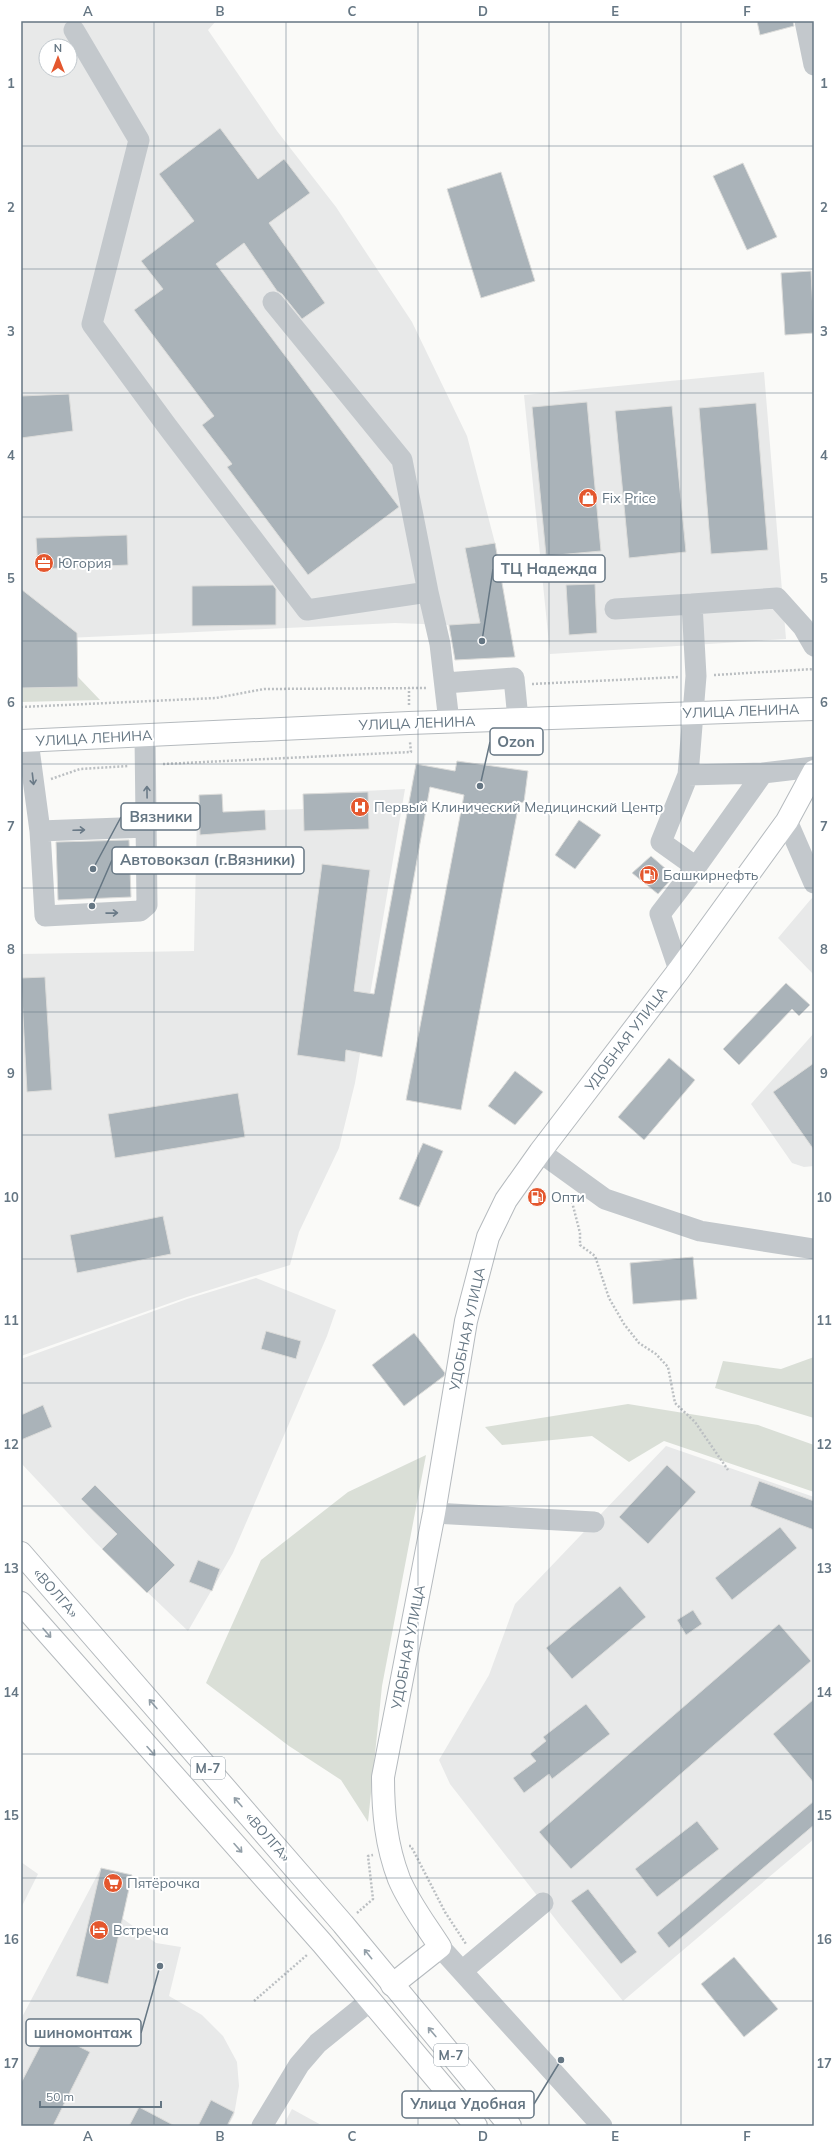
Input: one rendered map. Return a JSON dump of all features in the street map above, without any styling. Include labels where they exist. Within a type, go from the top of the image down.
[{"type":"main road","name":"УЛИЦА ЛЕНИНА","points":[[25,741],[409,723],[814,709]]},
{"type":"main road","name":"УДОБНАЯ УЛИЦА","points":[[440,1947],[399,1880],[390,1852],[384,1818],[383,1777],[434,1513],[466,1322],[476,1276],[488,1237],[506,1200],[540,1152],[679,970],[787,820],[814,771]]},
{"type":"main road","name":"«ВОЛГА»","points":[[21,1553],[343,1924],[510,2126]]},
{"type":"main road","name":"М-7","points":[[21,1603],[322,1943],[476,2126]]},
{"type":"main road","points":[[370,2001],[440,1947]]},
{"type":"street","points":[[805,21],[814,65]]},
{"type":"street","points":[[74,30],[139,140],[92,324],[167,426],[307,610],[428,592]]},
{"type":"street","points":[[273,302],[402,460],[428,592],[440,644],[449,722]]},
{"type":"street","points":[[614,609],[777,598],[803,627],[814,646]]},
{"type":"street","points":[[692,604],[696,676],[688,775],[661,842],[696,868]]},
{"type":"street","points":[[445,685],[514,678],[518,719]]},
{"type":"street","points":[[25,741],[34,785],[40,831],[45,916],[140,912],[147,905],[145,736]]},
{"type":"street","points":[[688,775],[763,773],[814,767]]},
{"type":"street","points":[[679,970],[660,914],[696,868],[763,773]]},
{"type":"street","points":[[787,820],[814,882]]},
{"type":"street","points":[[40,831],[147,827]]},
{"type":"street","points":[[540,1152],[605,1199],[700,1231],[814,1249]]},
{"type":"street","points":[[434,1513],[594,1522]]},
{"type":"street","points":[[469,1966],[543,1903]]},
{"type":"street","points":[[440,1947],[469,1966],[602,2126]]},
{"type":"street","points":[[262,2126],[299,2065],[318,2043],[370,2001]]},
{"type":"path","points":[[515,685],[814,669]]},
{"type":"path","points":[[21,707],[216,698],[264,688],[409,688],[445,685]]},
{"type":"path","points":[[34,785],[80,769],[411,752],[409,688]]},
{"type":"path","points":[[567,1192],[573,1205],[580,1233],[580,1245],[595,1256],[609,1298],[624,1324],[639,1342],[656,1354],[668,1367],[675,1403],[695,1422],[728,1470]]},
{"type":"path","points":[[343,1924],[373,1899],[368,1856],[411,1846],[445,1912],[469,1966]]},
{"type":"path","points":[[254,2001],[322,1943]]},
{"type":"shaded area","points":[[21,21],[216,21],[208,30],[277,131],[336,207],[412,322],[467,436],[495,543],[515,657],[455,660],[449,625],[395,623],[67,638],[21,599]]},
{"type":"shaded area","points":[[764,372],[786,639],[550,654],[524,395]]},
{"type":"shaded area","points":[[21,621],[38,635],[100,700],[21,702]]},
{"type":"shaded area","points":[[405,789],[355,1083],[339,1148],[299,1232],[290,1265],[187,1297],[21,1356],[21,954],[194,951],[197,813],[303,809],[303,794]]},
{"type":"shaded area","points":[[814,897],[814,975],[778,938]]},
{"type":"shaded area","points":[[814,1033],[814,1166],[804,1167],[792,1163],[751,1104]]},
{"type":"shaded area","points":[[256,1278],[336,1310],[327,1336],[233,1553],[188,1631],[96,1543],[21,1463],[21,1359],[187,1299]]},
{"type":"shaded area","points":[[814,1357],[814,1418],[715,1388],[723,1361],[781,1369]]},
{"type":"shaded area","points":[[628,1404],[758,1425],[814,1445],[814,1492],[664,1441],[629,1462],[592,1436],[502,1445],[485,1427]]},
{"type":"shaded area","points":[[666,1446],[814,1497],[814,1839],[623,2001],[560,1925],[450,1784],[439,1760],[489,1675],[515,1604]]},
{"type":"shaded area","points":[[426,1455],[382,1686],[368,1822],[341,1780],[289,1746],[206,1683],[261,1560],[348,1492]]},
{"type":"shaded area","points":[[21,1862],[38,1874],[21,1908]]},
{"type":"shaded area","points":[[101,1868],[132,1875],[122,1918],[156,1943],[181,1947],[169,1996],[202,2015],[223,2036],[237,2062],[239,2086],[234,2115],[228,2126],[21,2126],[21,2019]]},
{"type":"shaded area","points":[[292,2109],[323,2126],[283,2126]]},
{"type":"building","points":[[757,21],[793,21],[794,26],[760,35]]},
{"type":"building","points":[[220,128],[258,179],[284,159],[310,193],[269,223],[325,303],[302,319],[282,294],[277,291],[244,243],[216,264],[399,507],[308,575],[227,467],[232,464],[202,425],[214,416],[134,310],[163,289],[141,261],[194,221],[159,174]]},
{"type":"building","points":[[743,163],[777,237],[747,250],[713,176]]},
{"type":"building","points":[[501,172],[535,281],[481,298],[447,189]]},
{"type":"building","points":[[811,271],[814,333],[785,335],[781,273]]},
{"type":"building","points":[[69,394],[73,431],[21,438],[21,396]]},
{"type":"building","points":[[587,402],[601,551],[546,556],[532,407]]},
{"type":"building","points":[[756,403],[768,550],[711,554],[699,408]]},
{"type":"building","points":[[672,406],[686,552],[629,558],[615,411]]},
{"type":"building","points":[[127,535],[128,565],[38,569],[36,538]]},
{"type":"building","points":[[495,543],[515,657],[455,660],[449,625],[480,623],[465,548]]},
{"type":"building","points":[[595,584],[597,633],[569,635],[566,585]]},
{"type":"building","points":[[273,585],[276,589],[276,625],[192,626],[192,586]]},
{"type":"building","points":[[21,589],[77,633],[78,687],[21,688]]},
{"type":"building","points":[[457,761],[528,771],[524,802],[519,803],[461,1110],[406,1100],[464,795],[430,787],[382,1057],[346,1050],[345,1062],[297,1055],[322,864],[370,870],[354,991],[374,994],[416,764],[455,771]]},
{"type":"building","points":[[368,792],[369,829],[304,831],[303,794]]},
{"type":"building","points":[[222,794],[223,812],[265,810],[266,830],[200,835],[199,795]]},
{"type":"building","points":[[579,820],[601,835],[575,869],[555,855]]},
{"type":"building","points":[[129,840],[131,897],[58,900],[56,842]]},
{"type":"building","points":[[651,856],[674,876],[658,894],[632,873]]},
{"type":"building","points":[[45,977],[52,1090],[27,1092],[21,978]]},
{"type":"building","points":[[786,983],[810,1005],[799,1016],[792,1009],[739,1065],[723,1049]]},
{"type":"building","points":[[669,1058],[695,1080],[644,1140],[618,1117]]},
{"type":"building","points":[[814,1063],[814,1150],[773,1092]]},
{"type":"building","points":[[515,1071],[543,1092],[515,1125],[488,1106]]},
{"type":"building","points":[[238,1093],[245,1137],[115,1158],[108,1114]]},
{"type":"building","points":[[423,1143],[443,1151],[419,1207],[399,1199]]},
{"type":"building","points":[[163,1216],[171,1254],[77,1273],[70,1235]]},
{"type":"building","points":[[693,1257],[697,1299],[633,1304],[630,1263]]},
{"type":"building","points":[[266,1331],[301,1341],[296,1359],[261,1349]]},
{"type":"building","points":[[414,1333],[445,1373],[444,1376],[404,1406],[372,1365]]},
{"type":"building","points":[[43,1405],[52,1427],[21,1440],[21,1415]]},
{"type":"building","points":[[667,1465],[696,1492],[648,1544],[619,1517]]},
{"type":"building","points":[[759,1481],[814,1501],[814,1530],[750,1506]]},
{"type":"building","points":[[95,1485],[175,1565],[147,1593],[102,1549],[117,1534],[81,1499]]},
{"type":"building","points":[[780,1527],[797,1548],[732,1600],[715,1578]]},
{"type":"building","points":[[198,1560],[220,1569],[212,1591],[189,1582]]},
{"type":"building","points":[[620,1586],[646,1617],[572,1679],[546,1648]]},
{"type":"building","points":[[693,1610],[702,1624],[686,1635],[677,1620]]},
{"type":"building","points":[[779,1624],[811,1661],[571,1869],[539,1832]]},
{"type":"building","points":[[814,1699],[814,1783],[773,1734]]},
{"type":"building","points":[[586,1704],[610,1734],[552,1779],[549,1774],[524,1793],[513,1778],[536,1761],[530,1754],[546,1741],[543,1737]]},
{"type":"building","points":[[814,1801],[814,1825],[669,1948],[657,1933]]},
{"type":"building","points":[[697,1821],[719,1849],[657,1897],[635,1869]]},
{"type":"building","points":[[101,1868],[132,1875],[108,1984],[76,1976]]},
{"type":"building","points":[[588,1889],[637,1952],[621,1964],[571,1901]]},
{"type":"building","points":[[734,1957],[778,2009],[744,2037],[701,1984]]},
{"type":"building","points":[[48,2031],[90,2052],[53,2126],[21,2126],[21,2083]]},
{"type":"building","points":[[211,2100],[234,2112],[227,2126],[198,2126]]},
{"type":"building","points":[[139,2107],[175,2126],[129,2126]]},
{"type":"place","name":"Fix Price","points":[[588,498]]},
{"type":"place","name":"Югория","points":[[44,563]]},
{"type":"place","name":"ТЦ Надежда","points":[[482,641]]},
{"type":"place","name":"Ozon","points":[[480,786]]},
{"type":"place","name":"Первый Клинический Медицинский Центр","points":[[360,807]]},
{"type":"place","name":"Вязники","points":[[93,869]]},
{"type":"place","name":"Башкирнефть","points":[[649,875]]},
{"type":"place","name":"Автовокзал (г.Вязники)","points":[[92,906]]},
{"type":"place","name":"Опти","points":[[537,1197]]},
{"type":"place","name":"Пятёрочка","points":[[113,1883]]},
{"type":"place","name":"Встреча","points":[[99,1930]]},
{"type":"place","name":"шиномонтаж","points":[[160,1966]]},
{"type":"place","name":"Улица Удобная","points":[[561,2060]]}]
